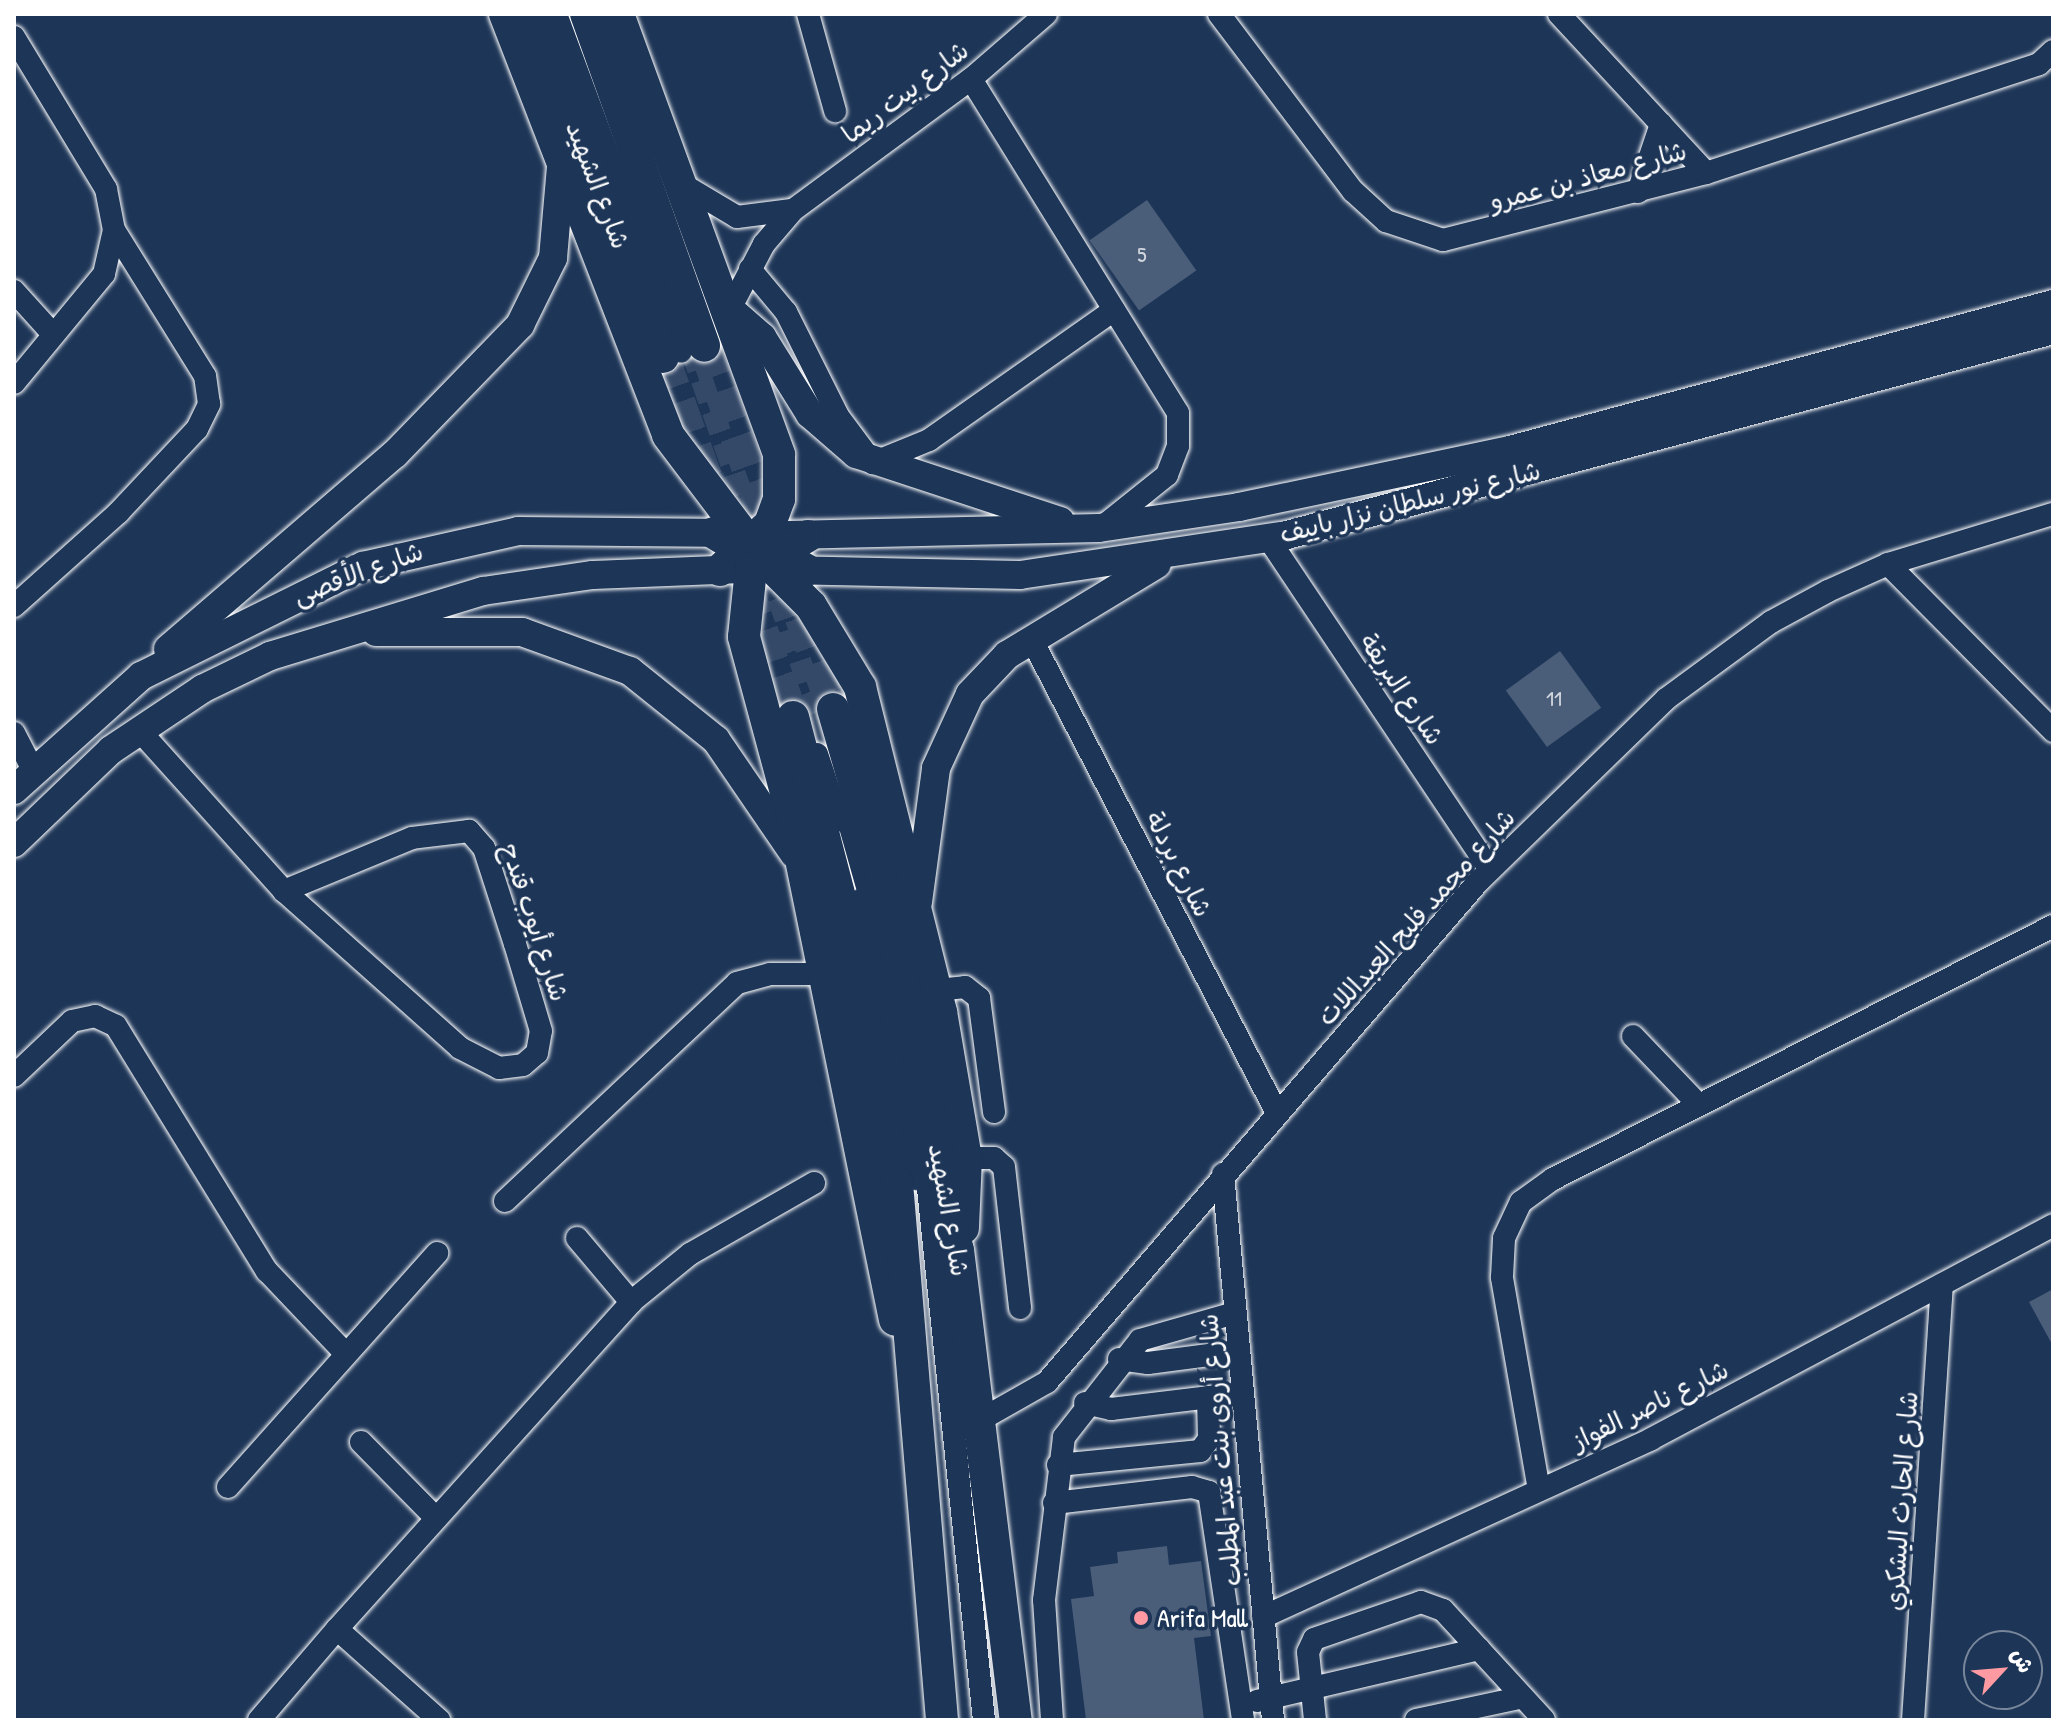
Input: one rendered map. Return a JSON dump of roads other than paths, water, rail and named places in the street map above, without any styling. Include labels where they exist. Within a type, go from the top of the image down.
[{"type":"highway","points":[[505,14],[658,418],[688,468],[750,552],[831,631],[860,687],[918,902],[937,990],[966,1158],[958,1250]]},
{"type":"highway","name":"شارع الشهيد","points":[[532,14],[685,351]]},
{"type":"highway","name":"شارع الشهيد","points":[[586,14],[685,351]]},
{"type":"highway","points":[[618,14],[730,309],[779,455],[779,499],[750,552],[744,637],[802,868],[881,1266],[915,1380]]},
{"type":"highway","points":[[750,552],[808,536]]},
{"type":"highway","points":[[750,552],[807,570]]},
{"type":"highway","name":"شارع الشهيد","points":[[812,713],[882,878],[958,1250],[982,1419],[1016,1720]]},
{"type":"highway","name":"شارع الشهيد","points":[[812,713],[847,925],[892,1159],[915,1380],[940,1716]]},
{"type":"main road","points":[[141,676],[395,454],[520,325],[553,258],[562,208],[560,158]]},
{"type":"main road","name":"شارع نور سلطان نزار باييف","points":[[808,536],[1091,528],[1510,450],[2053,304]]},
{"type":"main road","points":[[730,309],[762,337],[825,430],[873,463],[1091,528]]},
{"type":"main road","name":"شارع نور سلطان نزار باييف","points":[[807,570],[1020,575],[1171,556],[1268,538],[1407,508],[2053,330]]},
{"type":"main road","name":"شارع الأقصى","points":[[24,780],[141,676],[313,586],[414,551],[571,528],[750,552]]},
{"type":"main road","name":"شارع الأقصى","points":[[14,843],[139,730],[202,689],[324,637],[429,603],[538,581],[750,552]]},
{"type":"main road","points":[[918,902],[944,741],[987,673],[1032,640],[1171,556]]},
{"type":"main road","points":[[324,637],[474,627],[560,642],[630,671],[692,715],[741,767],[802,868]]},
{"type":"street","points":[[556,14],[685,351]]},
{"type":"street","points":[[568,14],[685,351]]},
{"type":"street","points":[[808,14],[835,111]]},
{"type":"street","name":"شارع بيت ريما","points":[[730,309],[750,269],[793,210],[971,79],[1046,14]]},
{"type":"street","name":"شارع معاذ بن عمرو","points":[[1219,14],[1353,191],[1407,232],[1471,237],[1706,173],[2048,60]]},
{"type":"street","points":[[1559,14],[1706,173]]},
{"type":"street","points":[[14,37],[106,189],[114,230],[205,376],[209,404],[197,429],[118,513],[14,606]]},
{"type":"street","points":[[971,79],[1178,413],[1181,429],[1158,487],[1091,528]]},
{"type":"street","points":[[1638,192],[1661,124]]},
{"type":"street","name":"شارع بيت ريما","points":[[680,183],[737,217],[793,210]]},
{"type":"street","points":[[14,383],[51,332],[104,274],[114,230]]},
{"type":"street","points":[[750,269],[786,312],[838,416],[873,463],[929,440],[1114,310]]},
{"type":"street","points":[[14,291],[51,332]]},
{"type":"street","name":"شارع محمد فليح العبداللات","points":[[982,1419],[1047,1382],[1223,1174],[1490,870],[1618,741],[1717,658],[1794,609],[1888,564],[2053,514]]},
{"type":"street","name":"شارع البريقة","points":[[1268,538],[1490,870]]},
{"type":"street","points":[[1888,564],[2053,731]]},
{"type":"street","name":"شارع بردلة","points":[[1032,640],[1277,1113]]},
{"type":"street","points":[[812,713],[853,871],[904,1101],[973,1720]]},
{"type":"street","points":[[812,713],[875,912],[919,1125],[984,1720]]},
{"type":"street","name":"شارع أيوب قندح","points":[[139,730],[284,891],[480,1062],[523,1065],[537,1053],[541,1031],[524,973],[484,848],[469,831],[442,829],[387,846],[284,891]]},
{"type":"street","points":[[14,733],[24,780]]},
{"type":"street","points":[[1539,1490],[1502,1277],[1511,1219],[1535,1188],[2049,935]]},
{"type":"street","points":[[505,1201],[737,983],[770,974],[824,974]]},
{"type":"street","points":[[937,990],[965,987],[979,998],[994,1112]]},
{"type":"street","points":[[14,1076],[72,1021],[95,1016],[116,1026],[267,1271],[345,1353]]},
{"type":"street","points":[[1633,1036],[1699,1105]]},
{"type":"street","points":[[966,1158],[994,1158],[1004,1167],[1020,1308]]},
{"type":"street","name":"شارع أروى بنت عبد المطلب","points":[[1223,1174],[1271,1709]]},
{"type":"street","points":[[259,1720],[631,1302],[690,1254],[814,1183]]},
{"type":"street","name":"شارع ناصر الفواز","points":[[1263,1617],[1539,1490],[1942,1285],[2053,1225]]},
{"type":"street","points":[[577,1238],[631,1302]]},
{"type":"street","points":[[228,1487],[437,1253]]},
{"type":"street","name":"شارع الحارث اليشكري","points":[[1913,1720],[1942,1285]]},
{"type":"street","points":[[1052,1720],[1043,1645],[1054,1503],[1064,1437],[1085,1403],[1119,1359],[1166,1327],[1235,1313]]},
{"type":"street","points":[[1119,1359],[1148,1363],[1239,1351]]},
{"type":"street","points":[[1085,1403],[1111,1409],[1243,1393]]},
{"type":"street","points":[[1058,1465],[1200,1451],[1209,1439],[1208,1397]]},
{"type":"street","points":[[361,1442],[436,1518]]},
{"type":"street","points":[[1054,1503],[1192,1487],[1209,1492],[1242,1712],[1271,1709],[1308,1689],[1479,1649]]},
{"type":"street","points":[[1315,1720],[1308,1689],[1308,1652],[1319,1634],[1413,1603],[1443,1610],[1544,1720]]},
{"type":"street","points":[[337,1629],[439,1720]]},
{"type":"street","points":[[1008,1649],[1043,1645]]},
{"type":"street","points":[[1416,1720],[1523,1697]]},
{"type":"tunnel","points":[[704,346],[833,709]]},
{"type":"tunnel","points":[[691,349],[818,712]]},
{"type":"tunnel","points":[[663,357],[708,482]]},
{"type":"tunnel","points":[[746,586],[793,717]]},
{"type":"place","name":"Arifa Mall","points":[[1141,1618]]}]
